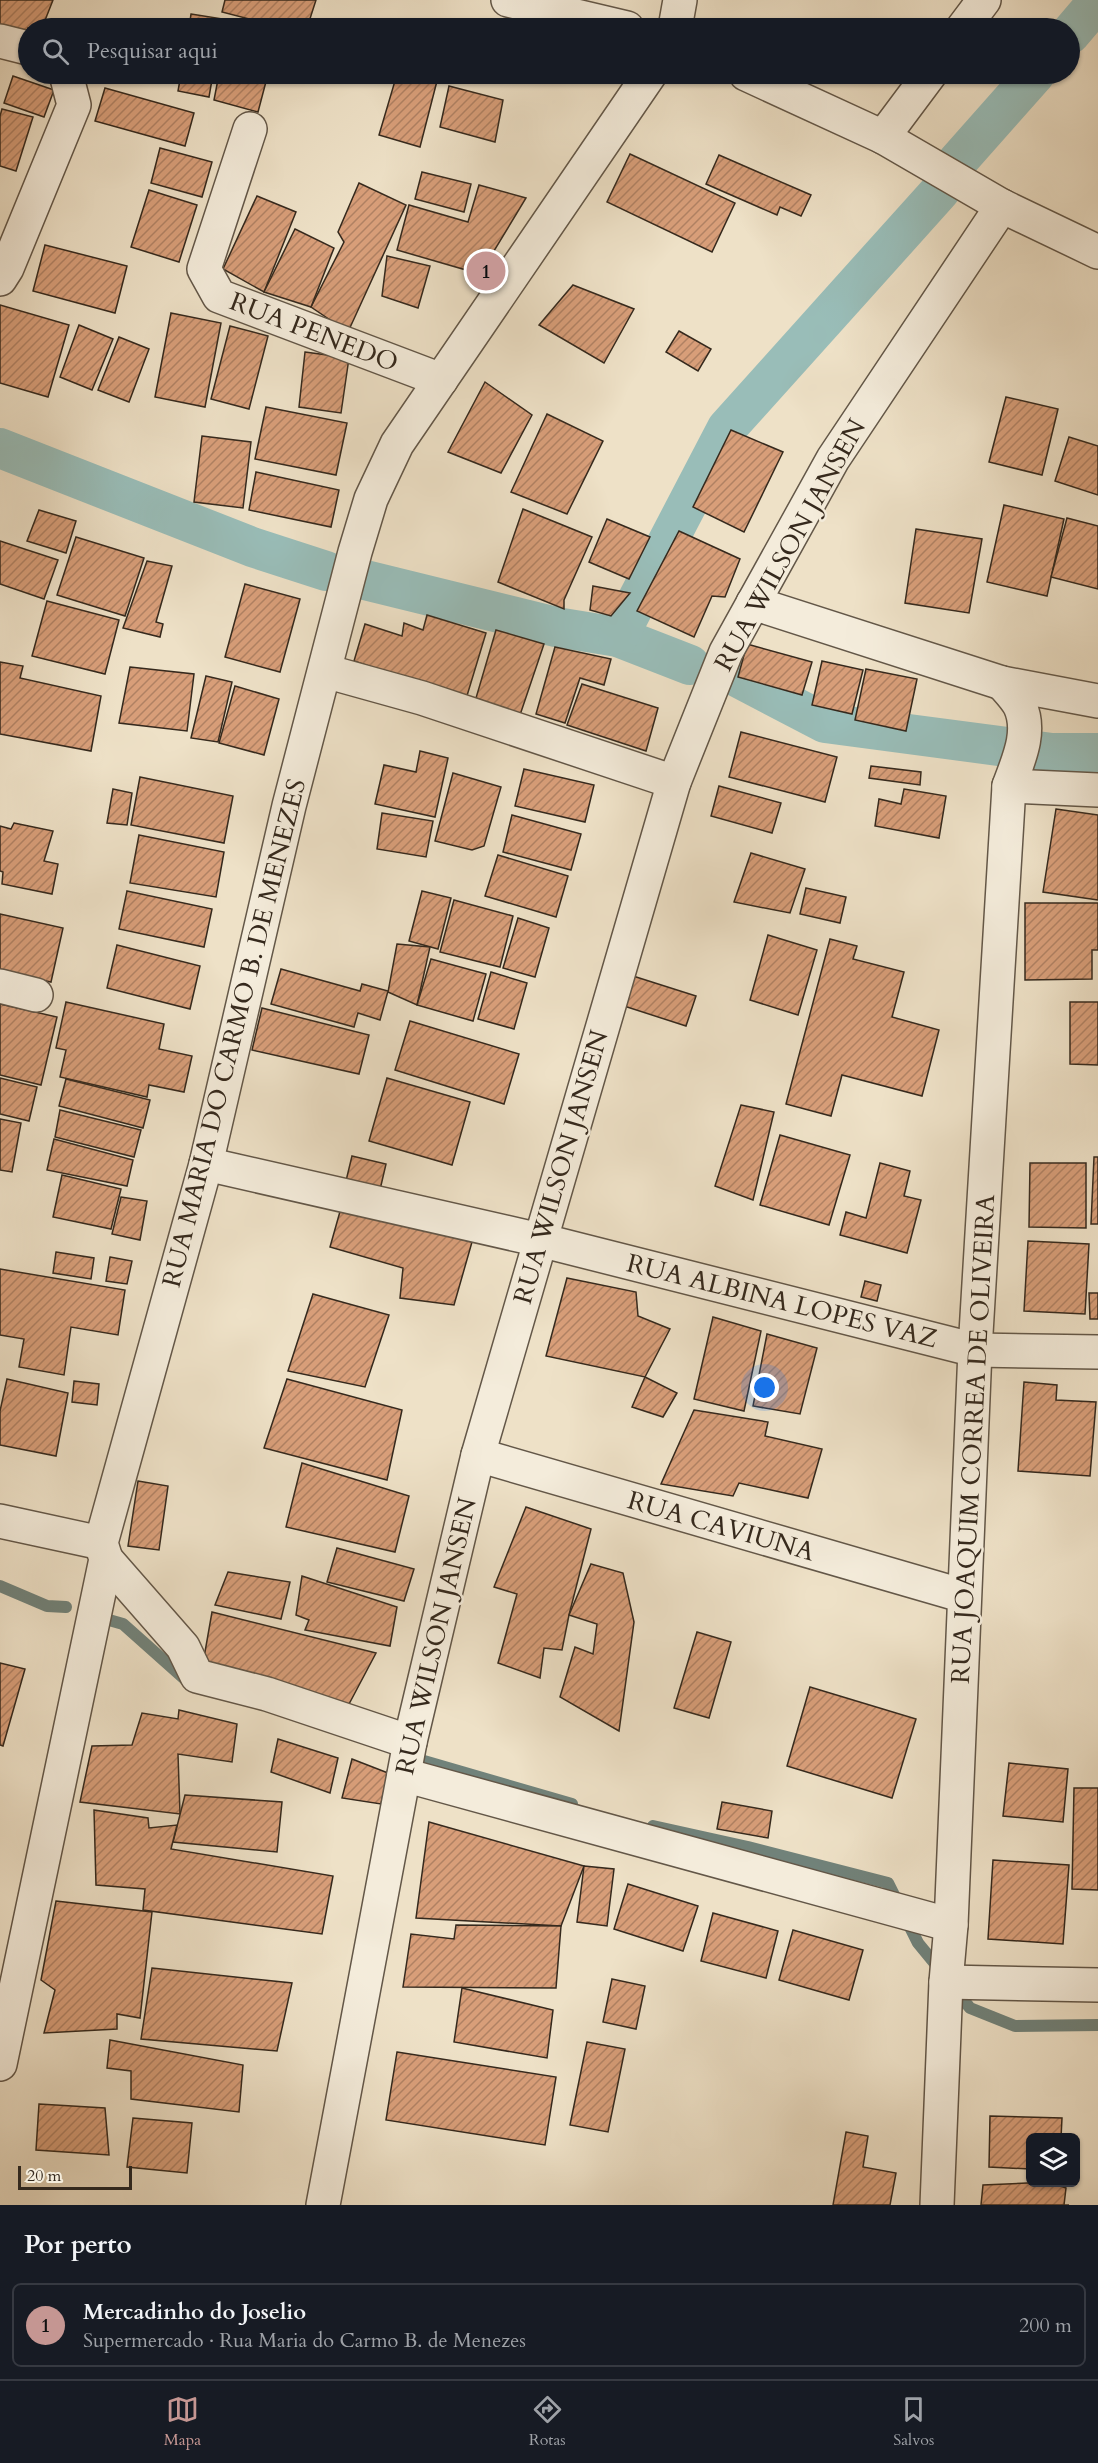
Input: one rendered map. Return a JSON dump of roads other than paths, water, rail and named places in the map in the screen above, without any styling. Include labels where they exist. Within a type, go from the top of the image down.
[{"type":"street","points":[[508,0],[584,18]]},
{"type":"street","points":[[677,18],[680,0]]},
{"type":"street","points":[[970,18],[984,0]]},
{"type":"street","points":[[0,41],[18,46]]},
{"type":"street","points":[[3,273],[74,105],[69,84]]},
{"type":"street","name":"RUA MARIA DO CARMO B. DE MENEZES","points":[[0,2064],[104,1551],[206,1164],[289,806],[371,499],[397,444],[643,84]]},
{"type":"street","points":[[768,84],[883,137],[1002,206],[1098,252]]},
{"type":"street","points":[[883,137],[923,84]]},
{"type":"street","name":"RUA PENEDO","points":[[250,129],[204,269],[219,296],[441,380]]},
{"type":"street","name":"RUA WILSON JANSEN","points":[[323,2205],[410,1742],[478,1455],[674,782],[726,652],[833,459],[1002,206]]},
{"type":"street","points":[[753,603],[1002,683],[1098,702]]},
{"type":"street","points":[[326,671],[422,698],[674,782]]},
{"type":"street","name":"RUA JOAQUIM CORREA DE OLIVEIRA","points":[[937,2205],[975,1350],[1009,786],[1021,752],[1026,727],[1020,705],[1002,683]]},
{"type":"street","points":[[1009,786],[1098,790]]},
{"type":"street","points":[[0,986],[36,994]]},
{"type":"street","name":"RUA ALBINA LOPES VAZ","points":[[206,1164],[540,1240],[975,1350],[1098,1353]]},
{"type":"street","name":"RUA CAVIUNA","points":[[478,1455],[964,1596]]},
{"type":"street","points":[[0,1521],[104,1551],[183,1647],[197,1676],[267,1694],[410,1742]]},
{"type":"street","points":[[404,1774],[951,1925]]},
{"type":"street","points":[[946,1982],[1098,1985]]},
{"type":"waterway","points":[[1080,22],[1098,1]]},
{"type":"waterway","points":[[957,162],[1026,84]]},
{"type":"waterway","points":[[618,637],[727,428],[940,191]]},
{"type":"waterway","points":[[0,448],[252,547],[326,571]]},
{"type":"waterway","points":[[361,579],[556,627],[618,637],[690,665]]},
{"type":"waterway","points":[[737,677],[825,723],[1052,753],[1098,753]]},
{"type":"waterway","points":[[0,1586],[47,1606],[66,1607]]},
{"type":"waterway","points":[[109,1620],[123,1624],[187,1681]]},
{"type":"waterway","points":[[424,1761],[572,1804]]},
{"type":"waterway","points":[[653,1826],[748,1847],[888,1883],[918,1943],[941,1971]]},
{"type":"waterway","points":[[953,1987],[970,2008],[1015,2026],[1098,2025]]},
{"type":"place","name":"Mercadinho do Joselio","points":[[486,271]]}]
